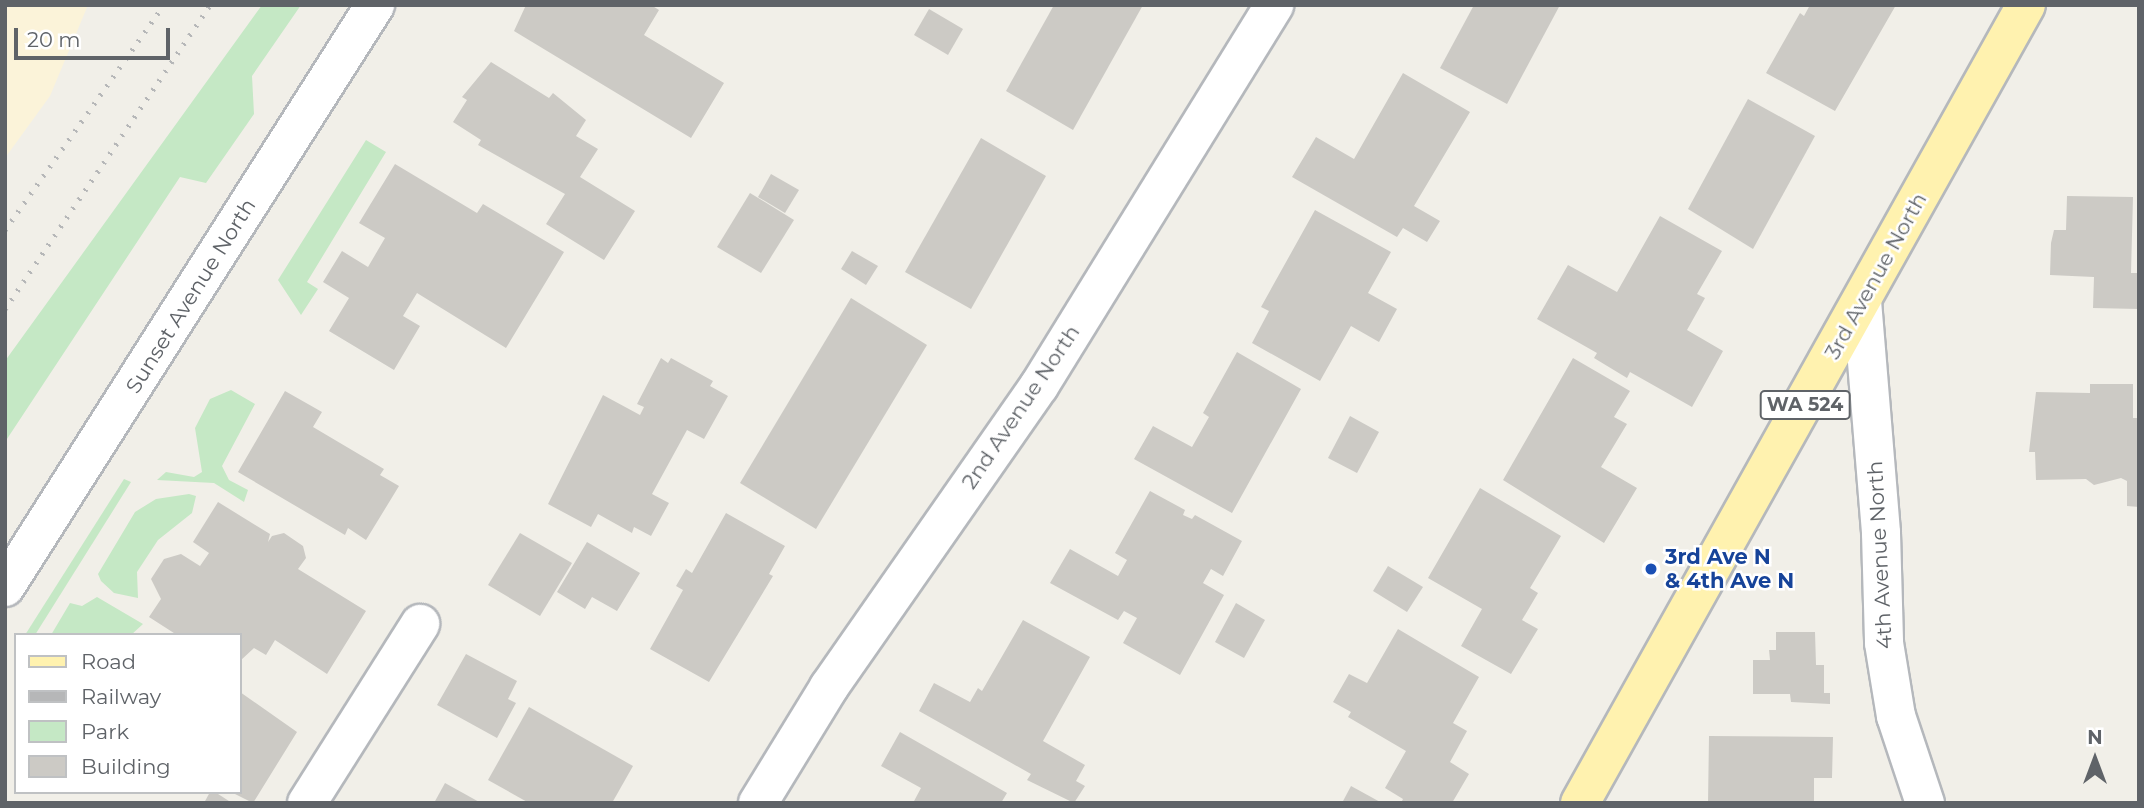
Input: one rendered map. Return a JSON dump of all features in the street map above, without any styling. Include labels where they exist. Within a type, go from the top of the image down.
[{"type":"main road","name":"3rd Avenue North","points":[[1580,803],[2026,5]]},
{"type":"street","name":"Sunset Avenue North","points":[[5,587],[375,5]]},
{"type":"street","name":"2nd Avenue North","points":[[758,803],[829,687],[1039,386],[1274,5]]},
{"type":"street","name":"4th Avenue North","points":[[1862,301],[1881,533],[1884,643],[1896,716],[1925,803]]},
{"type":"street","points":[[307,803],[420,624]]},
{"type":"green space","points":[[262,5],[301,5],[252,76],[254,114],[206,183],[180,177],[5,442],[5,361]]},
{"type":"green space","points":[[366,140],[386,152],[307,282],[318,289],[301,315],[278,280]]},
{"type":"green space","points":[[231,390],[255,404],[222,466],[229,480],[248,490],[244,502],[214,483],[157,480],[166,472],[194,477],[202,472],[195,428],[210,399]]},
{"type":"green space","points":[[124,479],[131,482],[36,633],[26,633]]},
{"type":"green space","points":[[189,494],[196,496],[192,513],[158,540],[137,572],[138,598],[114,593],[101,581],[98,574],[135,512],[156,499]]},
{"type":"green space","points":[[97,597],[143,624],[133,633],[52,633],[70,603],[82,606]]},
{"type":"sand","points":[[5,5],[88,5],[50,96],[5,158]]},
{"type":"building","points":[[526,5],[651,5],[659,10],[644,35],[724,83],[691,138],[514,31]]},
{"type":"building","points":[[1054,5],[1143,5],[1073,130],[1006,91]]},
{"type":"building","points":[[1474,5],[1560,5],[1507,104],[1440,68]]},
{"type":"building","points":[[1810,5],[1896,5],[1835,111],[1766,73],[1800,13],[1804,16]]},
{"type":"building","points":[[929,9],[963,29],[948,55],[914,35]]},
{"type":"building","points":[[491,62],[549,98],[553,93],[586,120],[576,136],[598,149],[580,177],[635,211],[604,260],[546,224],[565,194],[478,145],[481,140],[453,122],[467,100],[462,97]]},
{"type":"building","points":[[1403,73],[1470,112],[1414,206],[1440,221],[1427,242],[1403,228],[1397,237],[1292,177],[1316,137],[1354,159]]},
{"type":"building","points":[[1748,99],[1815,136],[1753,249],[1688,209]]},
{"type":"building","points":[[981,138],[1046,176],[971,309],[905,272]]},
{"type":"building","points":[[395,164],[477,213],[483,204],[564,252],[506,348],[417,293],[403,316],[420,326],[394,370],[329,331],[349,298],[323,282],[342,251],[368,267],[385,238],[359,223]]},
{"type":"building","points":[[771,174],[799,190],[785,213],[758,197]]},
{"type":"building","points":[[750,193],[794,220],[761,273],[717,247]]},
{"type":"building","points":[[2067,196],[2133,197],[2131,273],[2139,273],[2139,309],[2093,308],[2094,277],[2050,275],[2054,230],[2066,230]]},
{"type":"building","points":[[1315,210],[1391,252],[1368,293],[1397,309],[1379,342],[1351,326],[1320,381],[1252,343],[1269,311],[1261,307]]},
{"type":"building","points":[[1660,216],[1722,251],[1697,294],[1705,298],[1687,330],[1723,351],[1692,407],[1630,372],[1627,378],[1594,358],[1597,353],[1537,319],[1568,265],[1617,292]]},
{"type":"building","points":[[852,251],[878,266],[866,285],[841,269]]},
{"type":"building","points":[[851,298],[927,345],[816,529],[740,483]]},
{"type":"building","points":[[1237,352],[1301,389],[1232,513],[1134,459],[1153,426],[1192,447],[1209,417],[1203,413]]},
{"type":"building","points":[[661,358],[668,363],[671,358],[713,381],[710,386],[728,396],[704,439],[687,430],[652,494],[669,503],[651,536],[634,527],[632,533],[598,514],[591,527],[548,504],[603,395],[640,415],[644,407],[637,404]]},
{"type":"building","points":[[1573,358],[1630,391],[1614,417],[1627,424],[1601,467],[1637,488],[1604,543],[1503,480]]},
{"type":"building","points":[[2090,384],[2133,384],[2133,418],[2139,418],[2139,507],[2127,506],[2127,481],[2121,478],[2094,485],[2086,479],[2036,480],[2035,452],[2029,452],[2036,392],[2090,393]]},
{"type":"building","points":[[285,391],[322,412],[313,427],[384,469],[380,475],[399,486],[366,540],[348,528],[345,535],[238,472]]},
{"type":"building","points":[[1350,416],[1379,432],[1357,473],[1328,458]]},
{"type":"building","points":[[1480,488],[1561,536],[1530,588],[1538,593],[1522,620],[1538,629],[1511,674],[1461,646],[1482,609],[1428,578]]},
{"type":"building","points":[[1150,491],[1185,510],[1183,515],[1192,519],[1195,515],[1242,541],[1223,576],[1211,569],[1203,583],[1224,595],[1180,675],[1123,643],[1137,618],[1124,611],[1118,620],[1050,583],[1070,549],[1118,576],[1127,560],[1115,553]]},
{"type":"building","points":[[218,502],[270,534],[268,542],[272,536],[284,533],[303,546],[306,558],[298,569],[366,611],[327,674],[275,640],[266,655],[254,648],[242,659],[242,633],[174,633],[149,617],[161,599],[151,579],[164,559],[181,554],[200,566],[209,553],[193,542]]},
{"type":"building","points":[[726,513],[785,546],[769,574],[773,576],[709,682],[650,649],[683,590],[676,586],[686,569],[692,573]]},
{"type":"building","points":[[520,533],[572,563],[540,616],[488,585]]},
{"type":"building","points":[[587,542],[640,573],[617,611],[592,597],[585,609],[557,592]]},
{"type":"building","points":[[1388,566],[1423,587],[1407,612],[1373,591]]},
{"type":"building","points":[[1236,603],[1265,620],[1244,658],[1215,642]]},
{"type":"building","points":[[1023,620],[1090,657],[1043,741],[1085,765],[1076,781],[1085,786],[1074,803],[1027,780],[1031,774],[919,711],[934,683],[970,702],[978,688],[982,691]]},
{"type":"building","points":[[1398,629],[1479,677],[1453,723],[1467,731],[1450,762],[1469,774],[1452,803],[1401,803],[1403,799],[1385,788],[1406,751],[1348,717],[1351,712],[1333,702],[1349,674],[1367,683]]},
{"type":"building","points":[[1776,632],[1815,632],[1816,665],[1824,665],[1824,693],[1830,693],[1830,704],[1791,702],[1790,694],[1753,694],[1753,660],[1770,660],[1769,650],[1776,650]]},
{"type":"building","points":[[466,654],[517,681],[508,699],[516,703],[497,738],[437,705]]},
{"type":"building","points":[[242,693],[297,732],[253,803],[235,794],[242,794]]},
{"type":"building","points":[[529,707],[633,766],[612,803],[529,803],[488,780]]},
{"type":"building","points":[[900,732],[1007,793],[1001,803],[913,803],[921,788],[881,766]]},
{"type":"building","points":[[1709,736],[1833,737],[1832,778],[1814,778],[1814,803],[1708,803]]},
{"type":"building","points":[[445,783],[481,803],[434,803]]},
{"type":"building","points":[[1351,786],[1382,803],[1342,803]]},
{"type":"building","points":[[209,794],[218,794],[232,803],[204,803]]},
{"type":"railway","points":[[5,230],[164,5]]},
{"type":"railway","points":[[5,309],[210,5]]},
{"type":"place","name":"3rd Ave N & 4th Ave N","points":[[1651,569]]}]
